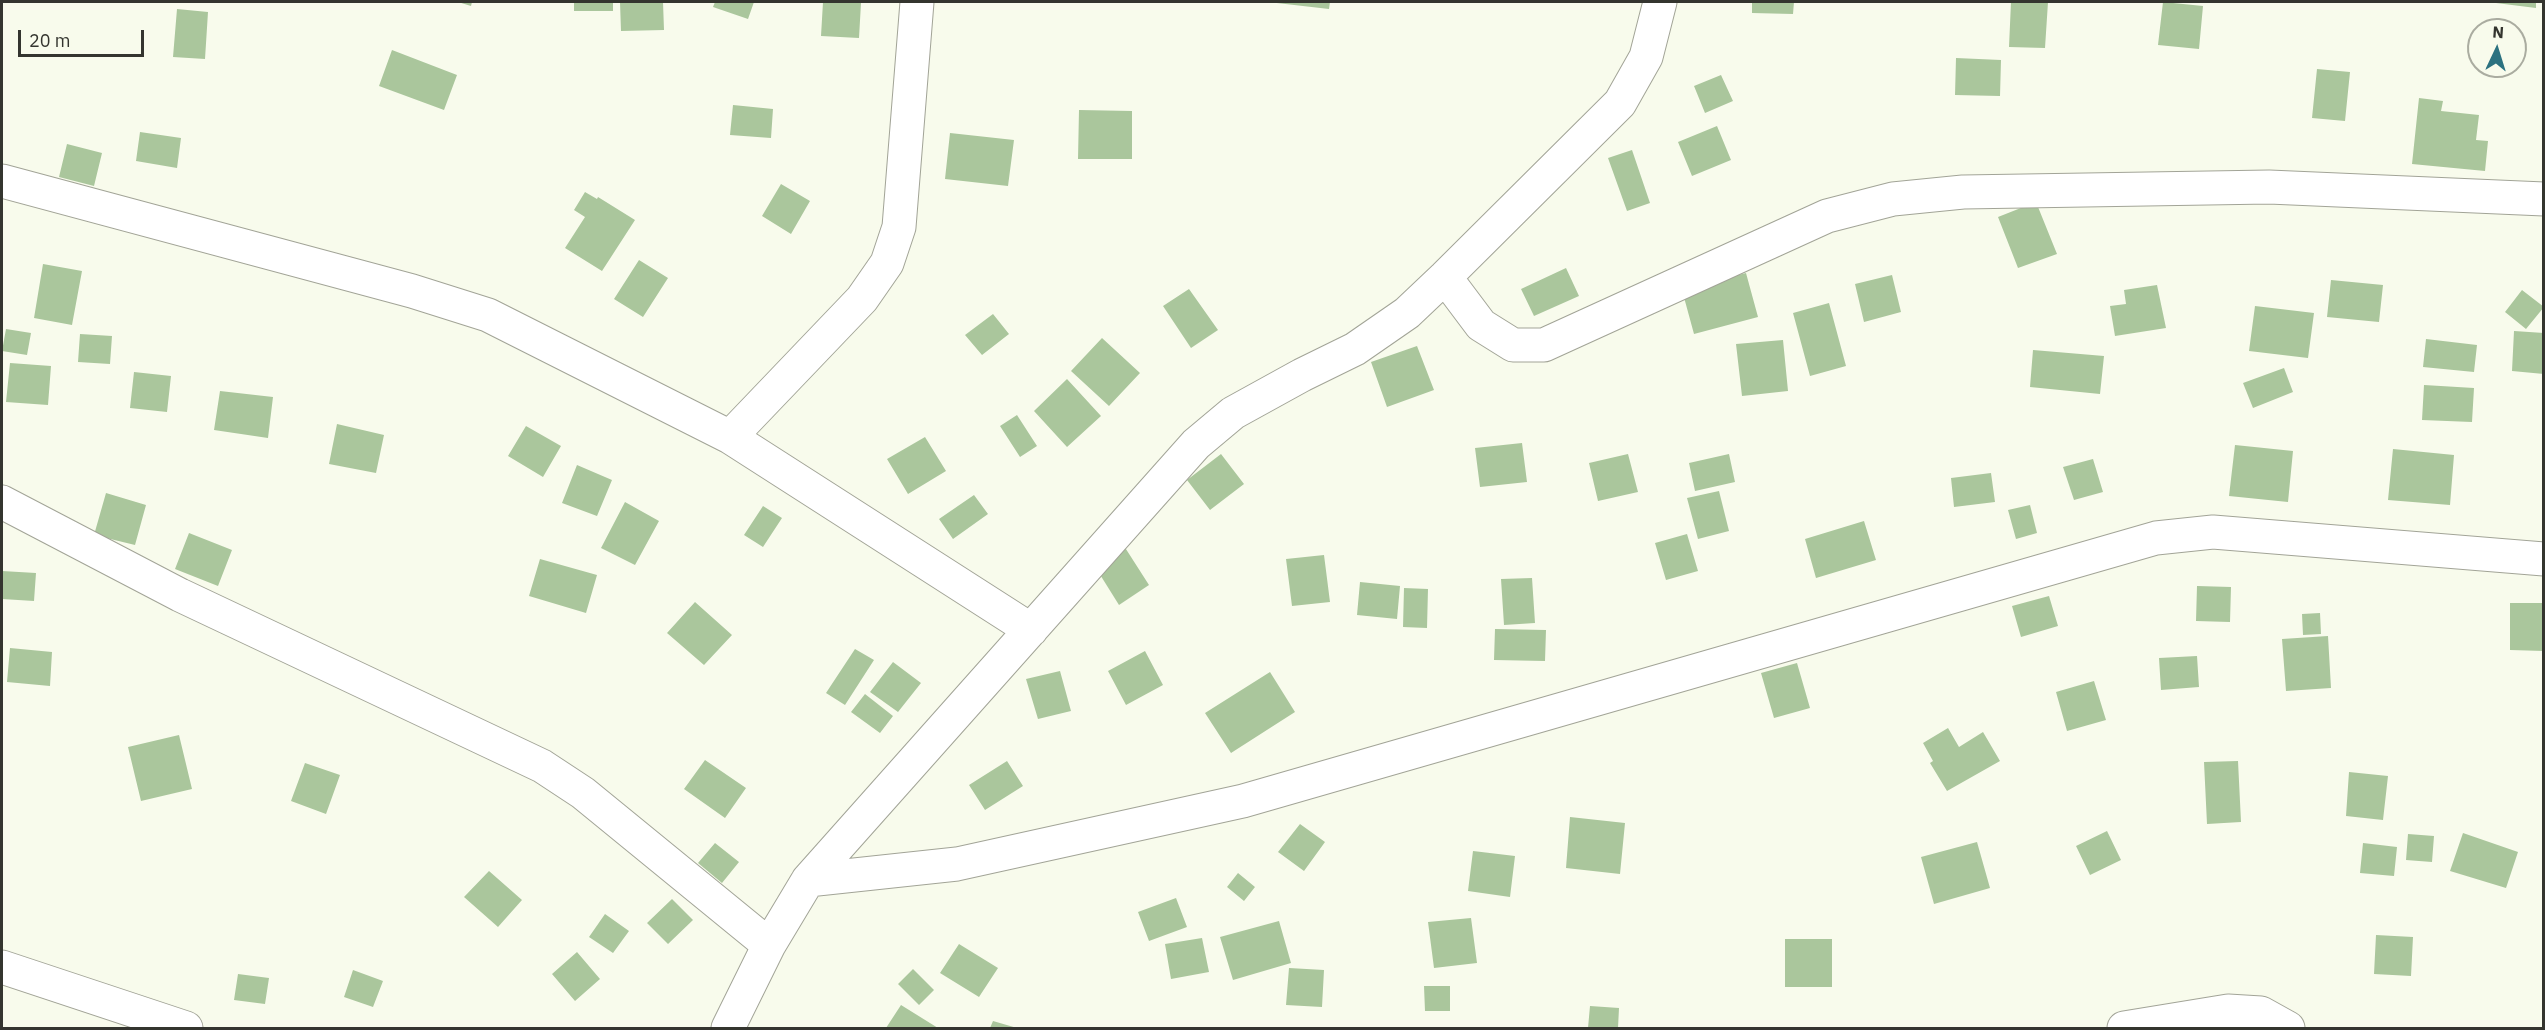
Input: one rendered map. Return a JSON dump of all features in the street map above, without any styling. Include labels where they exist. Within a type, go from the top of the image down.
[{"type":"street","points":[[730,437],[862,299],[887,263],[899,227],[917,2]]},
{"type":"street","points":[[728,1029],[769,945],[808,880],[1196,444],[1233,413],[1355,349],[1407,313],[1445,277],[1620,103],[1646,57],[1660,2]]},
{"type":"street","points":[[2,181],[412,291],[488,315],[730,437],[1031,630]]},
{"type":"street","points":[[1445,277],[1481,325],[1513,345],[1544,345],[1827,216],[1893,200],[1963,192],[2269,186],[2544,199]]},
{"type":"street","points":[[2,502],[180,595],[542,766],[583,792],[769,945]]},
{"type":"street","points":[[808,880],[957,864],[1243,801],[2156,538],[2213,532],[2544,559]]},
{"type":"street","points":[[2,967],[186,1029]]},
{"type":"street","points":[[2124,1029],[2228,1011],[2261,1013],[2288,1029]]},
{"type":"building","points":[[458,2],[472,2],[471,6]]},
{"type":"building","points":[[574,2],[613,2],[613,11],[574,11]]},
{"type":"building","points":[[620,2],[663,2],[664,30],[621,31]]},
{"type":"building","points":[[715,2],[754,2],[748,19],[713,7]]},
{"type":"building","points":[[823,2],[861,3],[859,38],[821,36]]},
{"type":"building","points":[[1268,2],[1330,2],[1329,9]]},
{"type":"building","points":[[1752,2],[1794,2],[1793,14],[1752,13]]},
{"type":"building","points":[[2011,2],[2048,2],[2045,48],[2009,47]]},
{"type":"building","points":[[2163,2],[2203,6],[2199,49],[2158,45]]},
{"type":"building","points":[[2488,2],[2536,2],[2536,8]]},
{"type":"building","points":[[177,9],[208,12],[205,59],[173,57]]},
{"type":"building","points":[[392,50],[457,75],[444,110],[379,86]]},
{"type":"building","points":[[1956,58],[2001,60],[2000,96],[1955,95]]},
{"type":"building","points":[[2317,69],[2350,72],[2345,121],[2312,118]]},
{"type":"building","points":[[1721,75],[1733,101],[1705,113],[1694,86]]},
{"type":"building","points":[[2419,98],[2443,101],[2441,111],[2479,115],[2476,140],[2488,141],[2485,171],[2412,164]]},
{"type":"building","points":[[733,105],[773,109],[771,138],[730,135]]},
{"type":"building","points":[[1079,110],[1132,111],[1132,159],[1078,159]]},
{"type":"building","points":[[1717,126],[1731,160],[1692,176],[1678,142]]},
{"type":"building","points":[[140,132],[181,138],[177,168],[136,161]]},
{"type":"building","points":[[950,133],[1014,140],[1008,186],[945,179]]},
{"type":"building","points":[[67,144],[102,153],[94,186],[59,177]]},
{"type":"building","points":[[1632,150],[1650,203],[1627,211],[1608,158]]},
{"type":"building","points":[[781,184],[810,201],[791,234],[762,216]]},
{"type":"building","points":[[585,192],[597,199],[598,197],[635,220],[602,271],[565,248],[585,217],[574,210]]},
{"type":"building","points":[[2036,202],[2057,254],[2018,268],[1998,217]]},
{"type":"building","points":[[639,260],[668,278],[643,317],[614,299]]},
{"type":"building","points":[[43,264],[82,271],[72,325],[34,318]]},
{"type":"building","points":[[1566,268],[1579,296],[1534,316],[1521,289]]},
{"type":"building","points":[[1746,273],[1758,317],[1694,334],[1682,290]]},
{"type":"building","points":[[1892,275],[1901,312],[1864,322],[1855,284]]},
{"type":"building","points":[[2331,280],[2383,285],[2379,322],[2327,317]]},
{"type":"building","points":[[2157,285],[2166,328],[2115,336],[2110,306],[2126,304],[2124,290]]},
{"type":"building","points":[[1189,289],[1218,330],[1191,348],[1163,306]]},
{"type":"building","points":[[2522,290],[2544,307],[2526,329],[2505,312]]},
{"type":"building","points":[[1829,303],[1846,366],[1810,376],[1793,313]]},
{"type":"building","points":[[2255,306],[2314,313],[2308,358],[2249,351]]},
{"type":"building","points":[[993,314],[1009,334],[982,355],[965,335]]},
{"type":"building","points":[[6,329],[31,333],[27,355],[2,351]]},
{"type":"building","points":[[2514,331],[2544,333],[2544,374],[2512,371]]},
{"type":"building","points":[[80,334],[112,336],[110,364],[78,362]]},
{"type":"building","points":[[1102,338],[1140,373],[1109,406],[1071,371]]},
{"type":"building","points":[[2426,339],[2477,345],[2474,372],[2423,367]]},
{"type":"building","points":[[1783,340],[1788,391],[1742,396],[1736,344]]},
{"type":"building","points":[[1417,346],[1434,390],[1387,407],[1371,362]]},
{"type":"building","points":[[2033,350],[2104,356],[2100,394],[2030,387]]},
{"type":"building","points":[[10,363],[51,366],[48,405],[6,402]]},
{"type":"building","points":[[2284,368],[2293,392],[2253,408],[2243,383]]},
{"type":"building","points":[[134,372],[171,376],[167,412],[130,408]]},
{"type":"building","points":[[1067,379],[1101,416],[1067,447],[1034,411]]},
{"type":"building","points":[[2424,385],[2474,388],[2472,422],[2422,420]]},
{"type":"building","points":[[220,391],[273,397],[268,438],[214,430]]},
{"type":"building","points":[[1017,415],[1037,446],[1020,457],[1000,426]]},
{"type":"building","points":[[337,424],[384,435],[376,473],[329,464]]},
{"type":"building","points":[[526,426],[561,446],[543,477],[508,456]]},
{"type":"building","points":[[925,437],[946,471],[908,494],[887,459]]},
{"type":"building","points":[[1522,443],[1527,482],[1480,487],[1475,448]]},
{"type":"building","points":[[2235,445],[2293,451],[2288,502],[2229,496]]},
{"type":"building","points":[[2393,449],[2454,455],[2450,505],[2388,500]]},
{"type":"building","points":[[1221,454],[1244,484],[1210,510],[1187,480]]},
{"type":"building","points":[[1628,454],[1638,492],[1598,501],[1589,463]]},
{"type":"building","points":[[1729,454],[1735,482],[1695,491],[1689,463]]},
{"type":"building","points":[[2093,459],[2103,492],[2074,500],[2063,467]]},
{"type":"building","points":[[577,465],[612,480],[597,516],[562,503]]},
{"type":"building","points":[[1991,473],[1995,502],[1954,507],[1951,478]]},
{"type":"building","points":[[1719,491],[1729,531],[1698,539],[1687,498]]},
{"type":"building","points":[[106,493],[146,505],[135,545],[94,535]]},
{"type":"building","points":[[974,495],[988,514],[953,539],[939,519]]},
{"type":"building","points":[[625,502],[659,521],[635,565],[601,548]]},
{"type":"building","points":[[2030,505],[2037,533],[2016,539],[2008,510]]},
{"type":"building","points":[[763,506],[782,518],[763,547],[744,535]]},
{"type":"building","points":[[1864,521],[1876,560],[1816,578],[1805,539]]},
{"type":"building","points":[[189,533],[232,550],[218,586],[175,569]]},
{"type":"building","points":[[1687,534],[1698,571],[1666,580],[1655,543]]},
{"type":"building","points":[[1124,546],[1149,585],[1119,605],[1094,565]]},
{"type":"building","points":[[1324,555],[1330,602],[1292,606],[1286,559]]},
{"type":"building","points":[[540,559],[597,575],[586,613],[529,596]]},
{"type":"building","points":[[2,571],[36,573],[34,601],[2,599]]},
{"type":"building","points":[[1532,578],[1535,623],[1504,625],[1501,579]]},
{"type":"building","points":[[1360,582],[1400,586],[1397,619],[1357,615]]},
{"type":"building","points":[[2197,586],[2231,587],[2230,622],[2196,621]]},
{"type":"building","points":[[1404,588],[1428,589],[1427,628],[1403,627]]},
{"type":"building","points":[[2049,596],[2058,626],[2021,637],[2012,606]]},
{"type":"building","points":[[695,602],[732,635],[704,665],[667,633]]},
{"type":"building","points":[[2510,603],[2544,603],[2544,651],[2510,650]]},
{"type":"building","points":[[2320,613],[2321,634],[2303,635],[2302,614]]},
{"type":"building","points":[[1495,629],[1546,630],[1545,661],[1494,660]]},
{"type":"building","points":[[2328,636],[2331,688],[2286,691],[2282,639]]},
{"type":"building","points":[[10,648],[52,652],[50,686],[7,682]]},
{"type":"building","points":[[855,649],[874,660],[845,705],[826,693]]},
{"type":"building","points":[[1145,651],[1163,685],[1126,705],[1108,671]]},
{"type":"building","points":[[2197,656],[2199,687],[2161,690],[2159,658]]},
{"type":"building","points":[[893,662],[921,683],[898,712],[870,692]]},
{"type":"building","points":[[1797,663],[1810,708],[1774,718],[1761,673]]},
{"type":"building","points":[[1060,671],[1071,711],[1038,719],[1026,679]]},
{"type":"building","points":[[1270,672],[1295,712],[1231,753],[1205,713]]},
{"type":"building","points":[[2094,681],[2106,720],[2067,731],[2056,692]]},
{"type":"building","points":[[865,694],[893,716],[880,733],[851,712]]},
{"type":"building","points":[[1948,728],[1959,747],[1983,732],[2000,761],[1947,791],[1930,763],[1933,761],[1923,743]]},
{"type":"building","points":[[179,735],[192,789],[141,801],[128,747]]},
{"type":"building","points":[[705,760],[746,788],[725,818],[684,789]]},
{"type":"building","points":[[1007,761],[1023,786],[985,810],[969,785]]},
{"type":"building","points":[[2238,761],[2241,822],[2207,824],[2204,762]]},
{"type":"building","points":[[305,763],[340,775],[326,814],[291,801]]},
{"type":"building","points":[[2349,772],[2388,776],[2383,820],[2346,816]]},
{"type":"building","points":[[1570,817],[1625,823],[1620,874],[1566,868]]},
{"type":"building","points":[[1300,824],[1325,842],[1304,871],[1278,852]]},
{"type":"building","points":[[2107,831],[2121,860],[2090,875],[2076,846]]},
{"type":"building","points":[[2463,833],[2518,852],[2506,888],[2450,871]]},
{"type":"building","points":[[2408,834],[2434,836],[2432,862],[2406,860]]},
{"type":"building","points":[[1977,842],[1990,888],[1934,904],[1921,857]]},
{"type":"building","points":[[715,843],[739,862],[722,883],[698,863]]},
{"type":"building","points":[[2363,843],[2397,847],[2394,876],[2360,873]]},
{"type":"building","points":[[1473,851],[1515,856],[1510,897],[1468,891]]},
{"type":"building","points":[[489,871],[522,900],[498,927],[464,897]]},
{"type":"building","points":[[1238,873],[1255,887],[1244,901],[1227,887]]},
{"type":"building","points":[[1176,898],[1187,927],[1149,941],[1138,912]]},
{"type":"building","points":[[672,899],[693,920],[668,944],[647,923]]},
{"type":"building","points":[[605,914],[629,931],[613,953],[589,937]]},
{"type":"building","points":[[1471,918],[1477,963],[1434,968],[1428,922]]},
{"type":"building","points":[[1279,921],[1291,963],[1233,980],[1220,937]]},
{"type":"building","points":[[2376,935],[2413,937],[2411,976],[2374,974]]},
{"type":"building","points":[[1202,938],[1209,972],[1171,979],[1165,944]]},
{"type":"building","points":[[1785,939],[1832,939],[1832,987],[1785,987]]},
{"type":"building","points":[[959,944],[998,968],[979,997],[940,973]]},
{"type":"building","points":[[577,952],[600,979],[575,1001],[552,974]]},
{"type":"building","points":[[1289,968],[1324,970],[1322,1007],[1286,1005]]},
{"type":"building","points":[[913,969],[934,990],[919,1005],[898,984]]},
{"type":"building","points":[[353,970],[383,981],[373,1007],[344,997]]},
{"type":"building","points":[[238,974],[269,978],[265,1004],[234,1000]]},
{"type":"building","points":[[1424,986],[1450,986],[1450,1011],[1425,1011]]},
{"type":"building","points":[[901,1005],[938,1028],[886,1028]]},
{"type":"building","points":[[1590,1006],[1619,1008],[1618,1028],[1588,1028]]},
{"type":"building","points":[[993,1021],[1017,1028],[990,1028]]}]
